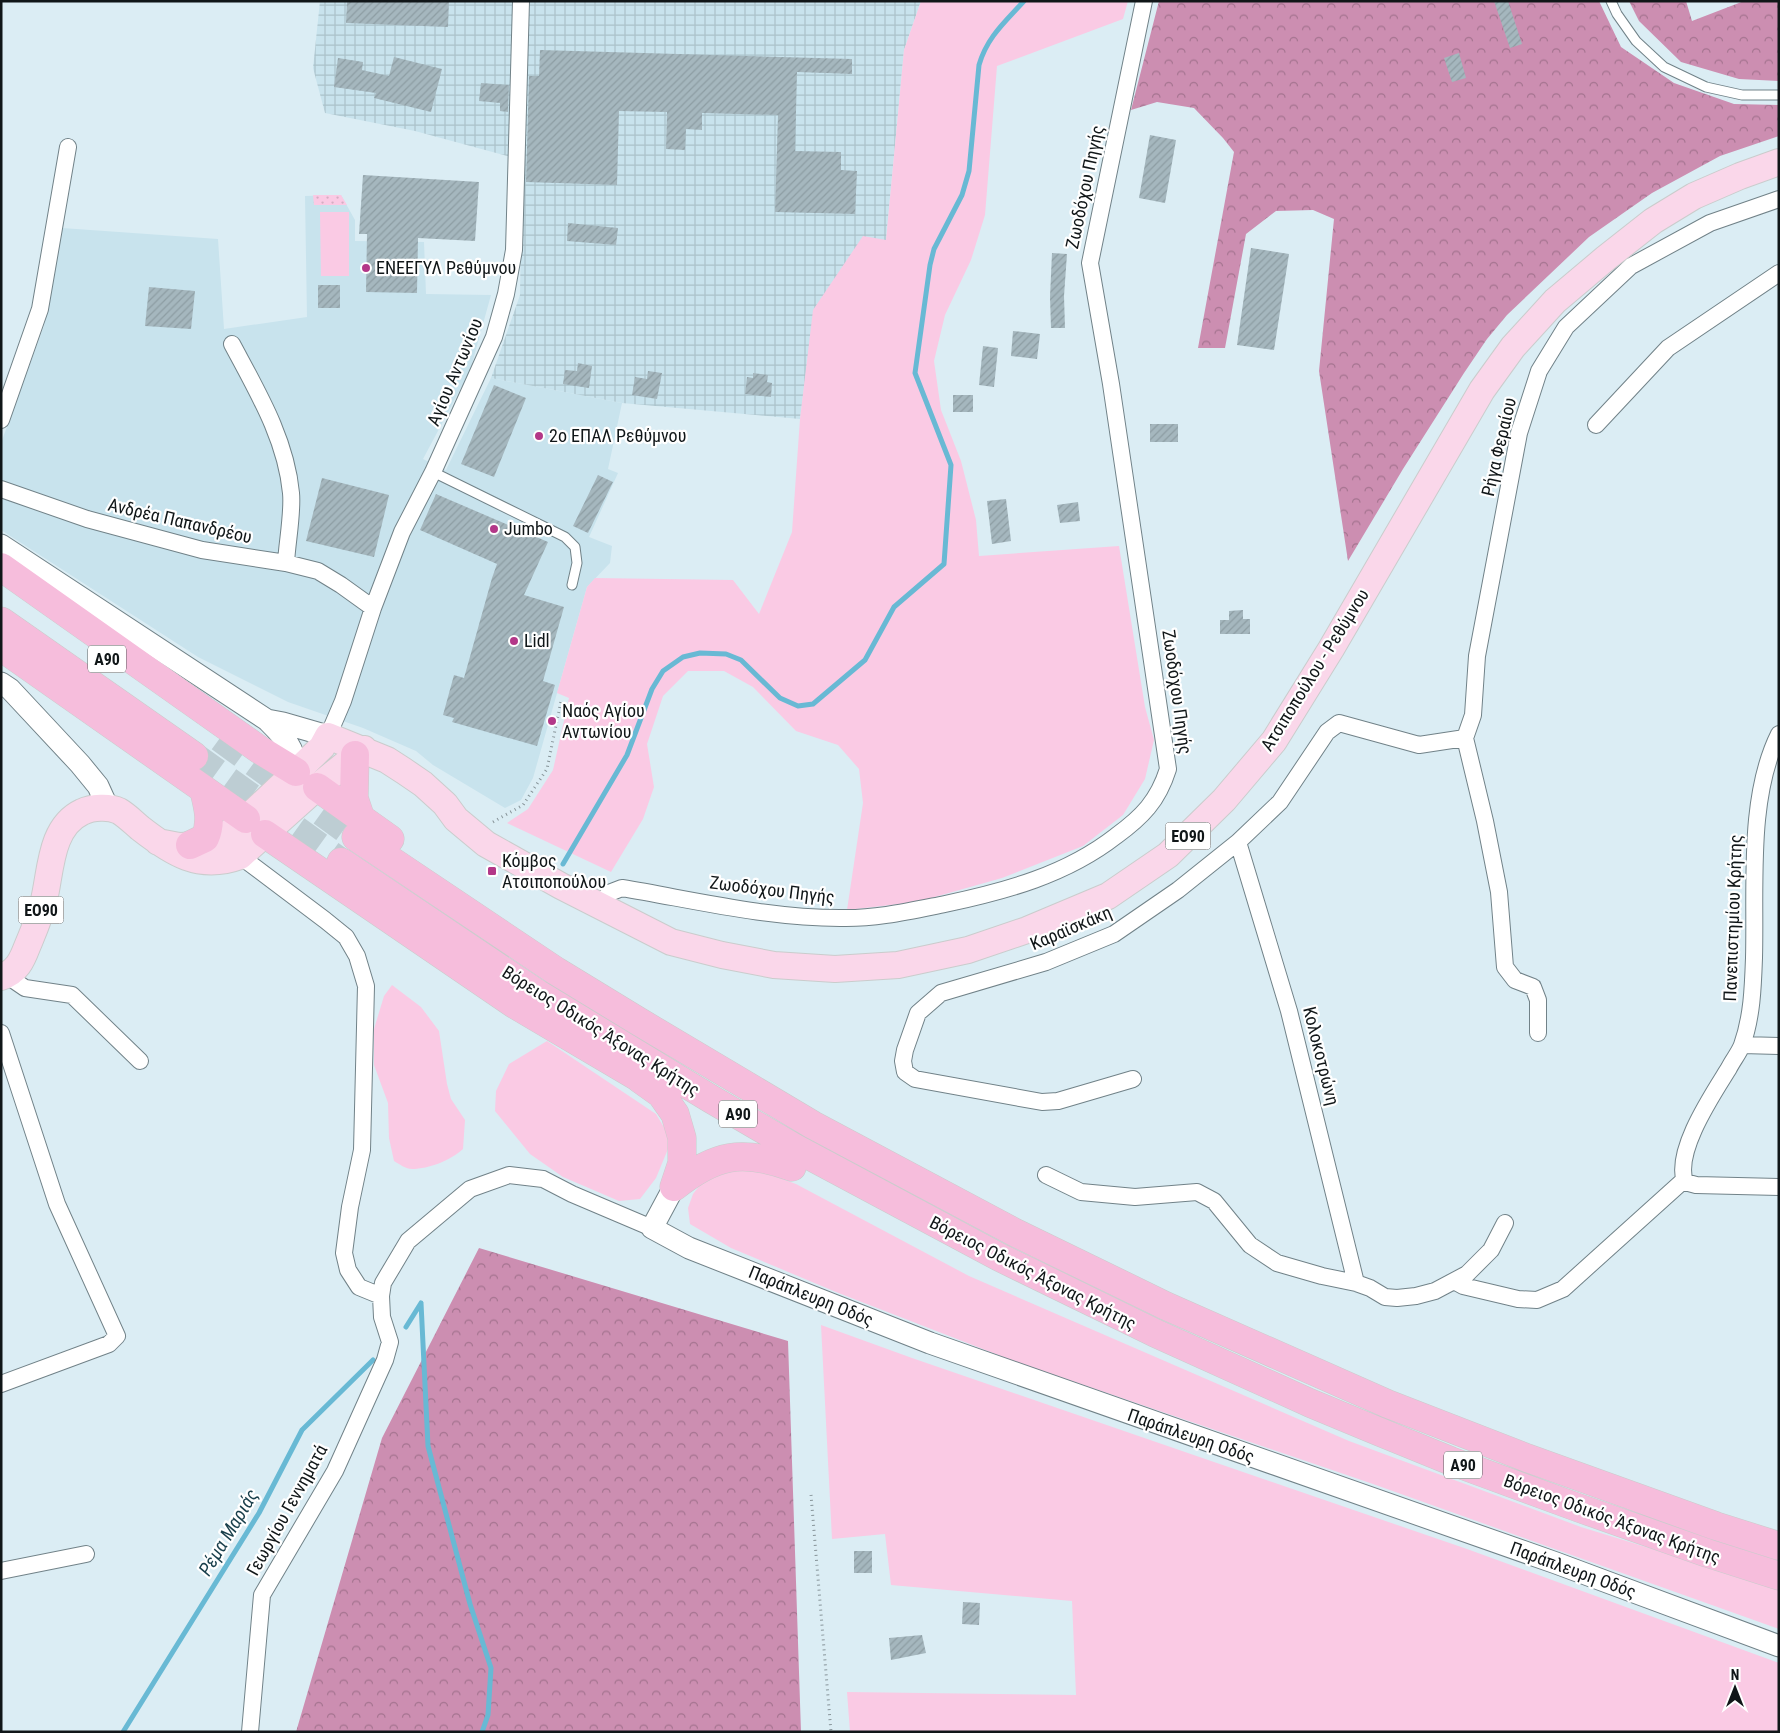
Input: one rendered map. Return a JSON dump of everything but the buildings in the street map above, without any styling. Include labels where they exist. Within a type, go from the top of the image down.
[{"type":"highway","name":"Βόρειος Οδικός Άξονας Κρήτης","points":[[1,567],[260,750],[306,779],[359,828],[675,1025],[862,1132],[1089,1254],[1166,1306],[1320,1375],[1461,1433],[1588,1480],[1779,1546]]},
{"type":"highway","name":"Α90","points":[[1,585],[212,732]]},
{"type":"highway","name":"Α90","points":[[1,621],[194,756]]},
{"type":"highway","points":[[1,646],[204,791],[250,839],[328,865],[514,1004],[640,1079],[858,1204],[993,1272],[1062,1303],[1155,1333]]},
{"type":"highway","points":[[359,828],[354,798],[360,752]]},
{"type":"highway","points":[[190,845],[205,838],[209,828],[209,808],[204,791]]},
{"type":"highway","name":"Βόρειος Οδικός Άξονας Κρήτης","points":[[328,865],[736,1114],[999,1257],[1155,1333],[1310,1403],[1451,1461],[1699,1550],[1779,1576]]},
{"type":"highway","points":[[640,1079],[661,1094],[677,1120],[682,1138],[682,1163],[674,1187]]},
{"type":"highway","points":[[674,1187],[694,1171],[717,1160],[743,1156],[768,1158],[792,1166]]},
{"type":"main road","name":"Ατσιποπούλου - Ρεθύμνου","points":[[328,736],[360,752],[387,760],[423,784],[445,804],[456,819],[486,844],[527,868],[672,942],[722,955],[774,964],[835,969],[898,965],[968,950],[1027,930],[1108,896],[1168,855],[1224,800],[1274,741],[1331,649],[1482,390],[1512,347],[1555,301],[1653,221],[1694,196],[1779,162]]},
{"type":"main road","points":[[108,808],[118,811],[158,842],[183,856],[195,861],[219,862],[250,839],[306,779],[328,736]]},
{"type":"main road","points":[[306,779],[360,752]]},
{"type":"main road","name":"ΕΟ90","points":[[4,976],[22,962],[37,926],[55,845],[61,832],[81,812],[95,808],[108,808]]},
{"type":"main road","points":[[158,842],[179,846],[203,845],[220,840],[250,839]]},
{"type":"street","name":"Αγίου Αντωνίου","points":[[328,736],[343,702],[373,608],[402,532],[433,472],[494,337],[506,294],[514,250],[521,1]]},
{"type":"street","name":"Ζωοδόχου Πηγής","points":[[600,905],[609,893],[622,888],[779,915],[868,918],[898,914],[1024,884],[1056,872],[1085,858],[1125,829],[1143,814],[1159,793],[1168,769],[1111,384],[1090,263],[1144,1]]},
{"type":"street","points":[[1,420],[40,309],[68,147]]},
{"type":"street","name":"Ρήγα Φεραίου","points":[[1465,738],[1473,715],[1477,656],[1517,443],[1539,371],[1566,327],[1631,266],[1710,223],[1779,199]]},
{"type":"street","points":[[1596,425],[1668,348],[1779,273]]},
{"type":"street","points":[[232,344],[262,400],[285,456],[292,495],[286,563]]},
{"type":"street","name":"Ανδρέα Παπανδρέου","points":[[1,489],[87,520],[202,550],[286,563],[318,571],[373,608]]},
{"type":"street","points":[[1,545],[267,720],[290,744],[296,761],[306,779]]},
{"type":"street","points":[[1,683],[10,689],[80,764],[98,786],[108,808]]},
{"type":"street","points":[[267,720],[328,736]]},
{"type":"street","name":"Καραϊσκάκη","points":[[1133,1079],[1058,1100],[1042,1102],[915,1079],[905,1072],[903,1061],[918,1013],[941,993],[1046,962],[1114,934],[1178,890],[1238,842],[1280,802],[1327,732],[1339,723],[1419,745],[1465,738]]},
{"type":"street","name":"Πανεπιστημίου Κρήτης","points":[[1684,1180],[1682,1168],[1688,1143],[1742,1045],[1753,996],[1755,850],[1762,778],[1772,747],[1779,734]]},
{"type":"street","points":[[1465,738],[1500,892],[1505,967],[1515,980],[1533,987],[1538,1000],[1538,1033]]},
{"type":"street","points":[[250,839],[346,937],[357,956],[366,986],[362,1150],[350,1207],[344,1253],[348,1270],[359,1287],[381,1296],[384,1283],[408,1242],[470,1189],[509,1175],[543,1179],[572,1194],[652,1228],[674,1187]]},
{"type":"street","name":"Κολοκοτρώνη","points":[[1238,842],[1289,1011],[1356,1283]]},
{"type":"street","points":[[4,976],[25,988],[72,995],[140,1061]]},
{"type":"street","points":[[1,1033],[57,1204],[117,1336],[109,1344],[1,1384]]},
{"type":"street","points":[[1742,1045],[1779,1046]]},
{"type":"street","points":[[1046,1176],[1081,1192],[1135,1197],[1197,1192],[1214,1201],[1250,1245],[1277,1263],[1322,1276],[1356,1283],[1370,1288],[1385,1297],[1416,1296],[1434,1291],[1467,1274],[1491,1250],[1505,1223]]},
{"type":"street","points":[[1454,1281],[1463,1286],[1518,1299],[1537,1300],[1562,1289],[1684,1180],[1696,1185],[1779,1187]]},
{"type":"street","name":"Παράπλευρη Οδός","points":[[652,1228],[690,1248],[930,1343],[1546,1560],[1779,1646]]},
{"type":"street","name":"Γεωργίου Γεννηματά","points":[[250,1732],[262,1595],[335,1471],[385,1360],[390,1342],[382,1317],[381,1296]]},
{"type":"street","points":[[1,1571],[86,1554]]},
{"type":"lane","points":[[1611,1],[1617,14],[1636,40],[1664,67],[1706,86],[1733,93],[1742,95],[1779,94]]},
{"type":"lane","points":[[433,472],[565,536],[576,547],[577,563],[572,586]]},
{"type":"path","points":[[473,833],[523,805],[546,769],[561,702]]},
{"type":"path","points":[[811,1495],[831,1732]]},
{"type":"shaded area","points":[[320,1],[921,1],[904,50],[886,240],[814,310],[800,419],[622,403],[491,378],[520,295],[522,160],[415,131],[325,113],[313,68]]},
{"type":"shaded area","points":[[921,1],[1128,1],[1123,19],[997,66],[985,215],[971,260],[945,315],[934,361],[941,410],[961,461],[976,520],[979,556],[1119,546],[1145,707],[1154,740],[1145,779],[1123,815],[1083,846],[1002,878],[917,902],[847,910],[863,803],[859,769],[838,745],[796,731],[753,687],[724,671],[688,671],[663,696],[647,744],[654,787],[643,819],[611,872],[507,823],[528,809],[553,770],[569,698],[557,693],[587,587],[595,578],[733,580],[759,614],[792,532],[800,419],[813,310],[863,236],[886,240],[904,50]]},
{"type":"shaded area","points":[[313,195],[341,195],[347,205],[314,205]]},
{"type":"shaded area","points":[[341,195],[355,220],[355,241],[424,242],[426,294],[491,295],[470,371],[423,459],[446,470],[491,378],[622,403],[608,469],[618,473],[589,537],[612,546],[610,563],[587,587],[533,778],[521,800],[505,808],[433,765],[416,751],[363,728],[288,702],[198,657],[1,530],[1,443],[44,326],[62,228],[218,239],[224,329],[307,317],[305,196]]},
{"type":"shaded area","points":[[320,212],[349,212],[349,276],[321,276]]},
{"type":"shaded area","points":[[392,985],[421,1007],[439,1031],[451,1099],[465,1120],[463,1149],[439,1163],[419,1169],[407,1168],[394,1161],[389,1138],[388,1103],[374,1065],[374,1029],[384,996]]},
{"type":"shaded area","points":[[547,1041],[656,1114],[668,1134],[668,1149],[656,1178],[640,1199],[619,1201],[563,1177],[530,1154],[495,1111],[496,1091],[509,1064]]},
{"type":"shaded area","points":[[755,1169],[796,1184],[969,1276],[1349,1441],[1581,1527],[1779,1588],[1779,1629],[1373,1484],[1011,1360],[836,1292],[731,1248],[690,1224],[688,1208],[693,1194],[704,1180],[720,1172]]},
{"type":"shaded area","points":[[821,1325],[1467,1549],[1779,1663],[1779,1732],[850,1732],[847,1692],[1076,1695],[1072,1601],[891,1585],[885,1534],[832,1539]]},
{"type":"green space","points":[[1159,1],[1599,1],[1621,47],[1674,83],[1734,104],[1779,105],[1779,136],[1720,156],[1652,193],[1589,237],[1507,315],[1487,339],[1464,373],[1403,469],[1348,561],[1319,371],[1334,219],[1313,210],[1276,211],[1246,234],[1225,348],[1198,348],[1234,152],[1194,108],[1157,102],[1131,110]]},
{"type":"green space","points":[[1629,1],[1686,1],[1692,21],[1744,1],[1779,1],[1779,81],[1739,79],[1681,62],[1639,21]]},
{"type":"green space","points":[[479,1248],[788,1341],[801,1732],[296,1732],[382,1438]]},
{"type":"waterway","points":[[563,864],[627,755],[652,689],[663,671],[683,657],[700,653],[726,654],[741,660],[780,698],[798,706],[813,704],[865,660],[894,607],[944,564],[951,465],[915,373],[930,265],[934,249],[962,195],[969,171],[979,65],[982,55],[997,30],[1024,1]]},
{"type":"waterway","points":[[421,1303],[428,1446],[470,1604],[491,1668],[488,1715],[482,1732]]},
{"type":"waterway","name":"Ρέμα Μαριάς","points":[[406,1327],[421,1303]]},
{"type":"waterway","name":"Ρέμα Μαριάς","points":[[123,1732],[259,1513],[302,1430],[373,1360]]},
{"type":"tunnel","points":[[220,738],[356,837]]},
{"type":"tunnel","points":[[194,756],[341,862]]},
{"type":"place","name":"ΕΝΕΕΓΥΛ Ρεθύμνου","points":[[366,268]]},
{"type":"place","name":"2ο ΕΠΑΛ Ρεθύμνου","points":[[539,436]]},
{"type":"place","name":"Jumbo","points":[[494,529]]},
{"type":"place","name":"Lidl","points":[[514,641]]},
{"type":"place","name":"Ναός Αγίου Αντωνίου","points":[[552,721]]},
{"type":"place","name":"Κόμβος Ατσιποπούλου","points":[[492,871]]}]
